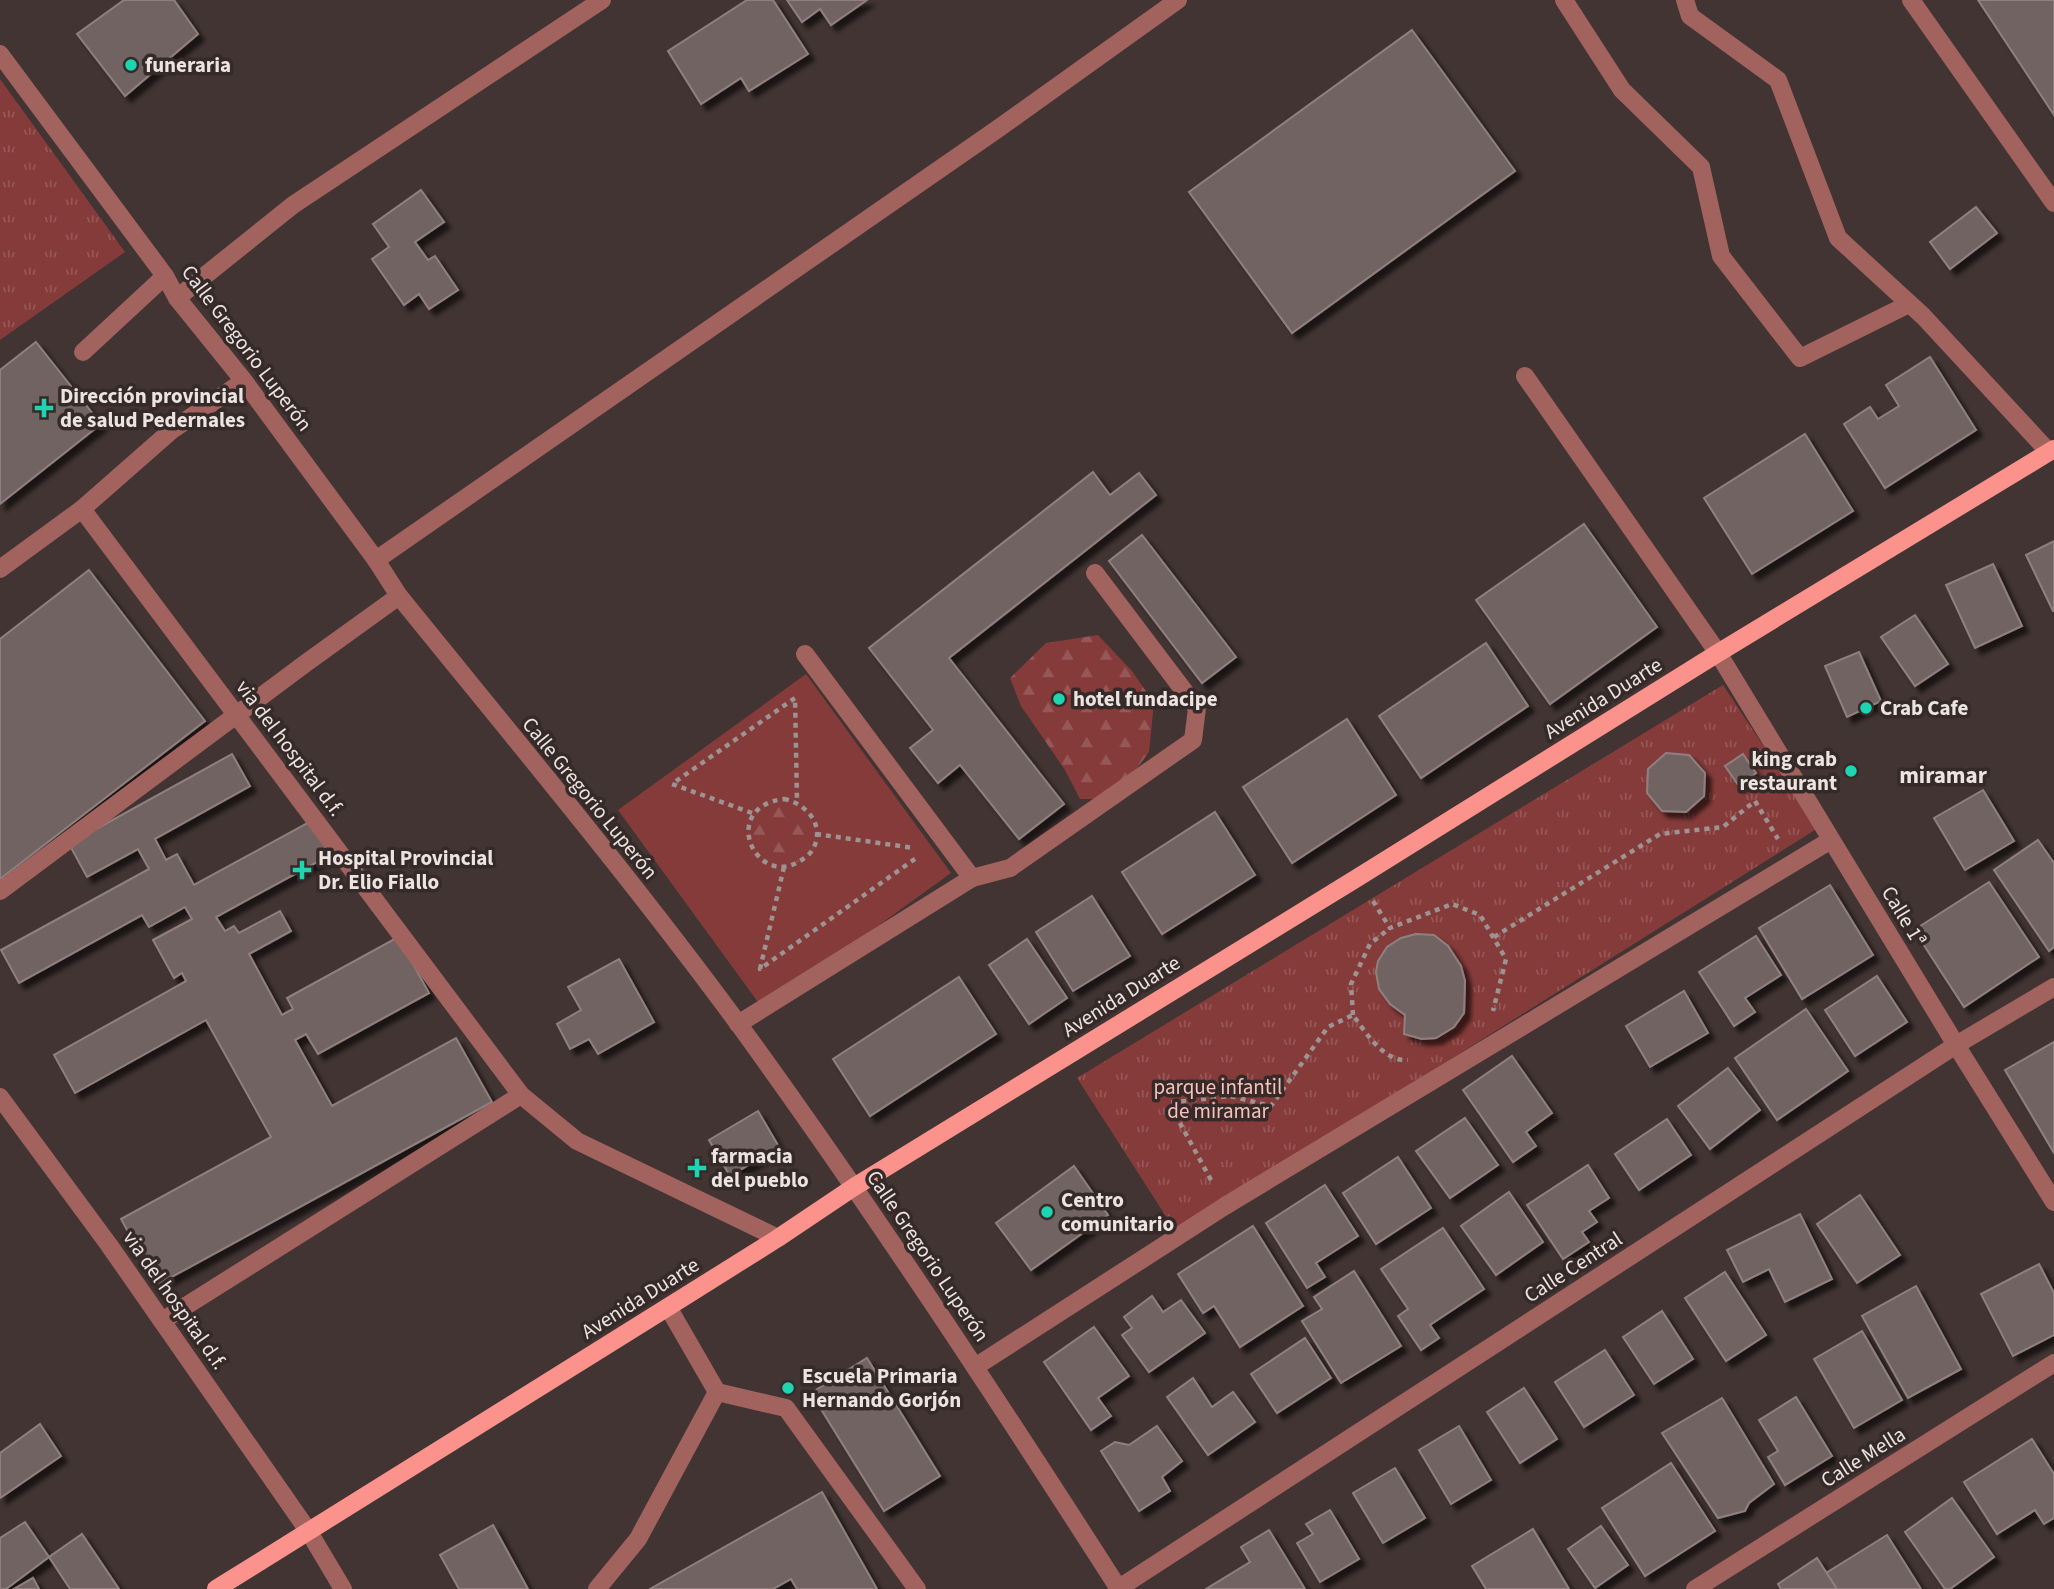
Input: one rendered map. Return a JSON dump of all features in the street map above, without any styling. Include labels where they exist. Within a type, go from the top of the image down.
[{"type":"main road","name":"Avenida Duarte","points":[[216,1589],[778,1238],[854,1187],[1717,653],[2051,451]]},
{"type":"street","points":[[177,298],[293,205],[601,0]]},
{"type":"street","points":[[376,560],[1178,0]]},
{"type":"street","points":[[1564,0],[1622,90],[1701,167],[1721,256],[1800,358],[1909,304]]},
{"type":"street","points":[[1685,0],[1690,16],[1777,80],[1838,238],[1923,316],[2051,451]]},
{"type":"street","points":[[1911,0],[2054,203]]},
{"type":"street","name":"Calle Gregorio Luperón","points":[[0,54],[165,276],[177,298],[244,381],[376,560],[399,596],[635,890],[738,1024],[854,1187],[1119,1589]]},
{"type":"street","points":[[83,352],[165,276]]},
{"type":"street","name":"Calle 1ª","points":[[1525,376],[1717,653],[2054,1202]]},
{"type":"street","points":[[0,569],[82,509],[172,430],[244,381]]},
{"type":"street","name":"via del hospital d.f.","points":[[82,509],[522,1095],[577,1141],[778,1238]]},
{"type":"street","points":[[738,1024],[972,878],[1010,868],[1193,740],[1197,708],[1095,573]]},
{"type":"street","points":[[0,891],[399,596]]},
{"type":"street","points":[[805,654],[972,878]]},
{"type":"street","points":[[975,1367],[1225,1206],[1831,840]]},
{"type":"street","name":"Calle Central","points":[[1119,1589],[1956,1045],[2054,987]]},
{"type":"street","points":[[162,1321],[522,1095]]},
{"type":"street","name":"via del hospital d.f.","points":[[0,1097],[162,1321],[309,1532],[343,1589]]},
{"type":"street","points":[[668,1307],[717,1392],[786,1408],[917,1589]]},
{"type":"street","name":"Calle Mella","points":[[1695,1589],[2054,1363]]},
{"type":"street","points":[[597,1589],[638,1539],[717,1392]]},
{"type":"path","points":[[752,813],[672,784],[795,698],[797,802]]},
{"type":"path","points":[[771,800],[797,802],[815,822],[814,847],[805,858],[793,865],[784,867],[767,863],[755,854],[749,841],[748,828],[752,813],[771,800]]},
{"type":"path","points":[[1494,937],[1660,834],[1723,827],[1755,801],[1792,862]]},
{"type":"path","points":[[784,867],[760,969],[927,850],[816,834]]},
{"type":"path","points":[[1357,878],[1390,928]]},
{"type":"path","points":[[1411,1059],[1399,1060],[1374,1043],[1353,1015],[1351,984],[1370,944],[1390,928],[1452,904],[1480,915],[1506,958],[1492,1012]]},
{"type":"path","points":[[1225,1206],[1170,1103],[1230,1096],[1271,1106],[1328,1027],[1353,1015]]},
{"type":"green space","points":[[0,79],[125,252],[0,340]]},
{"type":"green space","points":[[1098,635],[1132,671],[1154,703],[1149,752],[1126,780],[1097,799],[1080,799],[1065,770],[1021,706],[1010,678],[1046,643]]},
{"type":"green space","points":[[806,674],[951,873],[763,1009],[618,810]]},
{"type":"green space","name":"parque infantil de miramar","points":[[1723,685],[1818,828],[1176,1232],[1077,1078]]},
{"type":"green space","points":[[784,799],[799,805],[811,816],[816,838],[808,856],[782,867],[769,864],[758,855],[750,843],[749,829],[753,816],[764,805]]},
{"type":"building","name":"funeraria","points":[[124,0],[174,0],[198,34],[125,96],[77,34]]},
{"type":"building","points":[[747,0],[773,0],[808,54],[749,91],[741,78],[701,104],[668,51]]},
{"type":"building","points":[[787,0],[867,0],[831,25],[820,9],[802,22]]},
{"type":"building","points":[[1978,0],[2054,0],[2054,115]]},
{"type":"building","points":[[1412,30],[1515,171],[1292,333],[1189,192]]},
{"type":"building","points":[[421,190],[444,222],[415,242],[428,260],[435,256],[458,290],[429,309],[419,294],[404,305],[372,259],[389,247],[373,224]]},
{"type":"building","points":[[1976,207],[1997,233],[1950,269],[1930,242]]},
{"type":"building","points":[[36,342],[101,424],[0,504],[0,370]]},
{"type":"building","points":[[1930,357],[1976,430],[1885,488],[1844,424],[1870,407],[1878,419],[1899,406],[1886,385]]},
{"type":"building","points":[[1805,434],[1853,511],[1752,574],[1704,498]]},
{"type":"building","points":[[1093,472],[1110,495],[1139,473],[1156,495],[949,658],[1064,804],[1019,839],[960,765],[938,783],[910,748],[933,730],[869,648]]},
{"type":"building","points":[[1584,524],[1657,627],[1550,704],[1476,600]]},
{"type":"building","points":[[1142,535],[1236,657],[1202,683],[1109,561]]},
{"type":"building","points":[[2054,541],[2054,611],[2053,611],[2026,555]]},
{"type":"building","points":[[1993,564],[2022,626],[1975,648],[1946,585]]},
{"type":"building","points":[[89,570],[205,721],[0,879],[0,639]]},
{"type":"building","points":[[1915,615],[1948,664],[1915,686],[1881,637]]},
{"type":"building","points":[[1486,643],[1528,706],[1421,778],[1379,716]]},
{"type":"building","points":[[1859,652],[1881,701],[1847,717],[1825,666]]},
{"type":"building","points":[[1347,719],[1396,795],[1292,863],[1243,787]]},
{"type":"building","points":[[1666,753],[1689,755],[1705,773],[1704,796],[1686,812],[1662,811],[1647,793],[1648,769]]},
{"type":"building","points":[[232,754],[250,786],[155,839],[166,860],[177,854],[194,885],[311,821],[330,855],[216,917],[225,931],[234,926],[239,933],[280,911],[291,931],[249,954],[282,1015],[293,1009],[287,998],[398,937],[429,993],[318,1054],[306,1034],[295,1040],[332,1106],[456,1038],[492,1102],[157,1285],[121,1219],[271,1137],[206,1020],[75,1093],[54,1055],[186,981],[182,973],[174,978],[153,940],[192,919],[185,907],[149,927],[142,915],[19,983],[1,950],[149,869],[138,849],[87,877],[69,844]]},
{"type":"building","points":[[1743,754],[1756,773],[1739,786],[1725,766]]},
{"type":"building","points":[[1983,790],[2014,841],[1965,870],[1934,818]]},
{"type":"building","points":[[1215,812],[1255,875],[1162,934],[1122,872]]},
{"type":"building","points":[[2038,840],[2054,863],[2054,947],[2049,951],[1994,870]]},
{"type":"building","points":[[1989,882],[2039,957],[1964,1007],[1914,930]]},
{"type":"building","points":[[1830,885],[1873,955],[1802,999],[1759,928]]},
{"type":"building","points":[[1092,896],[1130,956],[1073,991],[1036,932]]},
{"type":"building","points":[[1416,934],[1434,935],[1448,946],[1461,966],[1465,981],[1464,1013],[1454,1027],[1436,1038],[1422,1039],[1404,1034],[1405,1015],[1390,1004],[1379,989],[1376,972],[1378,961],[1387,947],[1401,938]]},
{"type":"building","points":[[1756,936],[1781,975],[1745,998],[1755,1012],[1734,1026],[1699,972]]},
{"type":"building","points":[[1027,939],[1067,998],[1029,1024],[989,965]]},
{"type":"building","points":[[619,959],[654,1022],[598,1054],[589,1039],[570,1049],[557,1024],[581,1010],[568,987]]},
{"type":"building","points":[[1877,976],[1907,1022],[1855,1056],[1825,1010]]},
{"type":"building","points":[[959,977],[996,1034],[870,1116],[833,1059]]},
{"type":"building","points":[[1684,991],[1708,1033],[1650,1067],[1626,1026]]},
{"type":"building","points":[[1806,1009],[1848,1071],[1777,1120],[1735,1058]]},
{"type":"building","points":[[2054,1042],[2054,1153],[2005,1070]]},
{"type":"building","points":[[1512,1056],[1552,1113],[1526,1132],[1536,1146],[1513,1162],[1463,1090]]},
{"type":"building","points":[[1728,1068],[1760,1110],[1710,1149],[1678,1106]]},
{"type":"building","points":[[758,1111],[779,1147],[730,1176],[709,1140]]},
{"type":"building","points":[[1465,1118],[1498,1165],[1450,1198],[1416,1151]]},
{"type":"building","points":[[1667,1119],[1691,1155],[1639,1190],[1615,1154]]},
{"type":"building","points":[[1398,1157],[1431,1208],[1376,1244],[1343,1193]]},
{"type":"building","points":[[1588,1165],[1609,1198],[1589,1211],[1597,1222],[1582,1232],[1589,1242],[1563,1259],[1527,1205]]},
{"type":"building","points":[[1074,1166],[1108,1215],[1031,1270],[996,1223]]},
{"type":"building","points":[[1325,1185],[1358,1236],[1316,1263],[1325,1277],[1307,1288],[1266,1223]]},
{"type":"building","points":[[1509,1192],[1543,1242],[1496,1275],[1461,1226]]},
{"type":"building","points":[[1860,1195],[1900,1255],[1857,1283],[1817,1224]]},
{"type":"building","points":[[1800,1214],[1832,1279],[1785,1302],[1769,1269],[1743,1282],[1727,1250]]},
{"type":"building","points":[[1253,1226],[1303,1306],[1240,1347],[1214,1306],[1203,1313],[1178,1274]]},
{"type":"building","points":[[1443,1228],[1484,1289],[1430,1325],[1439,1338],[1421,1350],[1398,1316],[1408,1309],[1381,1269]]},
{"type":"building","points":[[2039,1264],[2054,1293],[2054,1335],[2013,1356],[1981,1294]]},
{"type":"building","points":[[1354,1271],[1401,1346],[1341,1383],[1302,1321],[1322,1309],[1314,1297]]},
{"type":"building","points":[[1725,1272],[1766,1335],[1726,1361],[1685,1298]]},
{"type":"building","points":[[1916,1286],[1961,1369],[1908,1398],[1862,1316]]},
{"type":"building","points":[[1152,1296],[1163,1312],[1181,1300],[1205,1333],[1149,1372],[1122,1335],[1132,1328],[1124,1317]]},
{"type":"building","points":[[1662,1311],[1693,1359],[1654,1384],[1623,1337]]},
{"type":"building","points":[[1094,1327],[1129,1376],[1098,1398],[1111,1416],[1091,1430],[1044,1362]]},
{"type":"building","points":[[1862,1331],[1902,1400],[1854,1428],[1814,1359]]},
{"type":"building","points":[[1305,1338],[1331,1378],[1277,1413],[1251,1374]]},
{"type":"building","points":[[1605,1350],[1634,1395],[1584,1427],[1555,1382]]},
{"type":"building","points":[[867,1358],[940,1476],[884,1511],[811,1393]]},
{"type":"building","points":[[1193,1378],[1212,1407],[1233,1392],[1255,1422],[1208,1455],[1167,1397]]},
{"type":"building","points":[[1524,1388],[1557,1439],[1520,1463],[1487,1412]]},
{"type":"building","points":[[1796,1397],[1832,1456],[1785,1485],[1768,1457],[1778,1451],[1759,1420]]},
{"type":"building","points":[[1722,1398],[1774,1484],[1749,1503],[1745,1511],[1718,1518],[1662,1433]]},
{"type":"building","points":[[40,1424],[61,1456],[0,1498],[0,1453]]},
{"type":"building","points":[[1157,1426],[1182,1461],[1162,1477],[1170,1491],[1139,1511],[1101,1451],[1115,1442],[1129,1445]]},
{"type":"building","points":[[1459,1426],[1491,1480],[1451,1504],[1419,1450]]},
{"type":"building","points":[[2032,1439],[2054,1474],[2054,1518],[2044,1524],[2035,1510],[1997,1534],[1964,1482]]},
{"type":"building","points":[[1671,1463],[1715,1531],[1645,1576],[1602,1508]]},
{"type":"building","points":[[1395,1468],[1425,1518],[1383,1543],[1353,1493]]},
{"type":"building","points":[[822,1492],[877,1589],[797,1589],[791,1579],[773,1589],[650,1589]]},
{"type":"building","points":[[1952,1498],[1994,1557],[1950,1589],[1945,1589],[1905,1532]]},
{"type":"building","points":[[1330,1510],[1359,1559],[1320,1582],[1297,1543],[1313,1534],[1306,1524]]},
{"type":"building","points":[[25,1522],[49,1557],[6,1589],[0,1589],[0,1538]]},
{"type":"building","points":[[493,1525],[528,1589],[459,1589],[440,1555]]},
{"type":"building","points":[[1601,1526],[1628,1565],[1595,1588],[1568,1549]]},
{"type":"building","points":[[1533,1529],[1569,1589],[1486,1589],[1472,1566]]},
{"type":"building","points":[[1269,1530],[1305,1589],[1206,1589],[1250,1562],[1241,1547]]},
{"type":"building","points":[[82,1534],[119,1589],[70,1589],[49,1557]]},
{"type":"building","points":[[1887,1535],[1921,1589],[1837,1589],[1826,1573]]},
{"type":"building","points":[[1817,1558],[1837,1589],[1781,1589],[1778,1584]]},
{"type":"building","points":[[33,1578],[39,1589],[14,1589]]},
{"type":"place","name":"funeraria","points":[[131,65]]},
{"type":"place","name":"Dirección provincial de salud Pedernales","points":[[44,408]]},
{"type":"place","name":"hotel fundacipe","points":[[1059,699]]},
{"type":"place","name":"Crab Cafe","points":[[1866,708]]},
{"type":"place","name":"king crab restaurant","points":[[1851,771]]},
{"type":"place","name":"Hospital Provincial Dr. Elio Fiallo","points":[[302,870]]},
{"type":"place","name":"farmacia del pueblo","points":[[697,1168]]},
{"type":"place","name":"Centro comunitario","points":[[1047,1212]]},
{"type":"place","name":"Escuela Primaria Hernando Gorjón","points":[[788,1388]]},
{"type":"district","name":"miramar","points":[[1943,775]]}]
